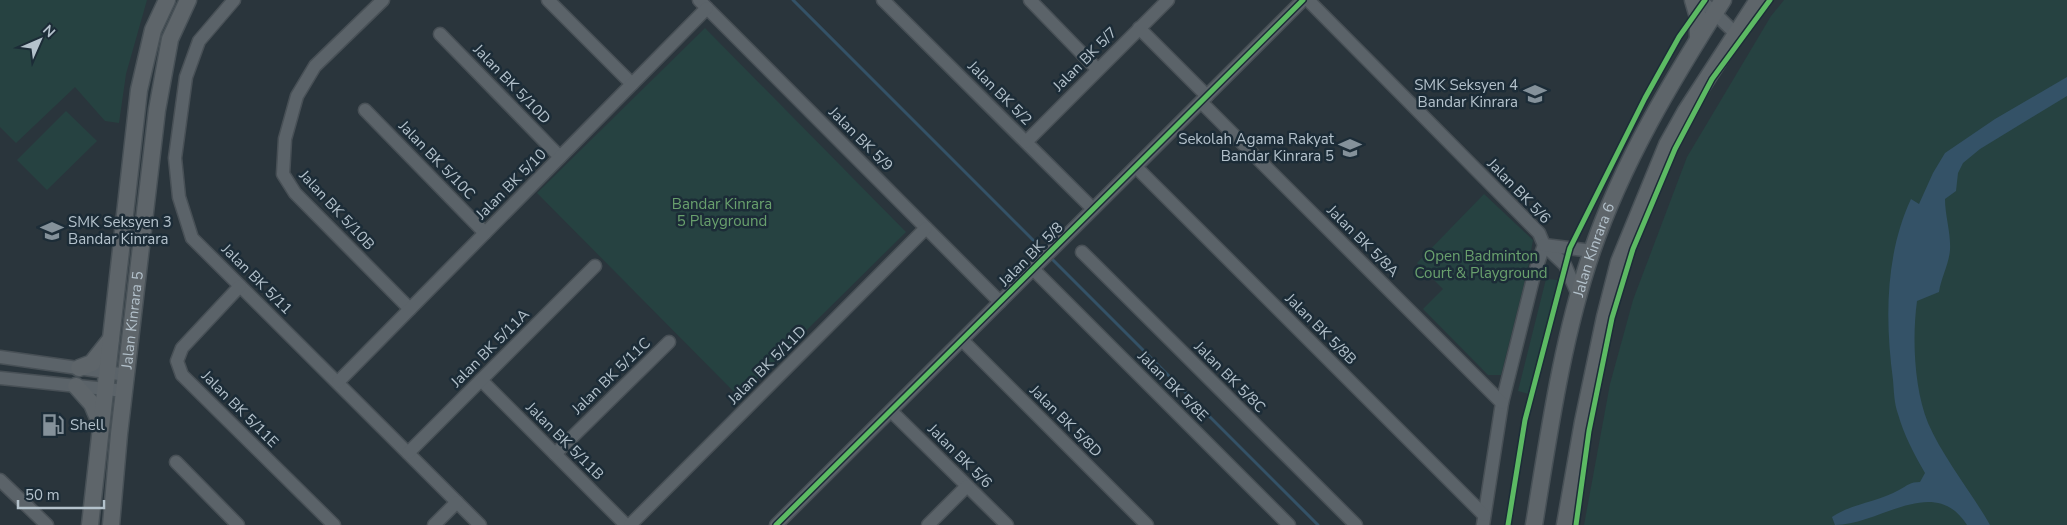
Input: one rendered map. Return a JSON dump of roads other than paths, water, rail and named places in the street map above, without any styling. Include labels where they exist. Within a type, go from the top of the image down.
[{"type":"main road","name":"Jalan Kinrara 5","points":[[90,525],[139,90],[153,30],[167,0]]},
{"type":"main road","name":"Jalan Kinrara 5","points":[[111,525],[157,110],[170,39],[188,0]]},
{"type":"main road","points":[[1694,0],[1698,17],[1698,39]]},
{"type":"main road","name":"Jalan Kinrara 6","points":[[1565,525],[1582,422],[1604,317],[1619,262],[1668,145],[1686,110],[1758,0]]},
{"type":"main road","name":"Jalan Kinrara 6","points":[[1534,525],[1556,397],[1579,297],[1592,251],[1624,172],[1645,128],[1717,5]]},
{"type":"main road","points":[[79,368],[92,364],[112,337]]},
{"type":"main road","points":[[76,386],[92,404],[101,425]]},
{"type":"street","name":"Jalan BK 5/11","points":[[234,0],[199,41],[186,77],[175,158],[179,196],[192,238],[480,525]]},
{"type":"street","name":"Jalan BK 5/10B","points":[[383,0],[316,66],[297,96],[286,139],[283,174],[295,194],[410,309]]},
{"type":"street","points":[[548,0],[632,84]]},
{"type":"street","name":"Jalan BK 5/2","points":[[884,0],[1093,209]]},
{"type":"street","points":[[1030,0],[1097,69]]},
{"type":"street","name":"Jalan BK 5/7","points":[[1026,142],[1168,0]]},
{"type":"street","name":"Jalan BK 5/8","points":[[776,525],[1303,0]]},
{"type":"street","name":"Jalan BK 5/6","points":[[1308,0],[1539,233],[1544,245],[1534,274],[1502,402],[1484,520]]},
{"type":"street","points":[[1701,0],[1717,5],[1737,30]]},
{"type":"street","name":"Jalan BK 5/10","points":[[338,382],[632,84],[703,4]]},
{"type":"street","name":"Jalan BK 5/9","points":[[703,4],[1000,302]]},
{"type":"street","name":"Jalan BK 5/8A","points":[[1139,28],[1204,99],[1502,402]]},
{"type":"street","name":"Jalan BK 5/10D","points":[[440,34],[560,157]]},
{"type":"street","name":"Jalan BK 5/10C","points":[[365,110],[485,233]]},
{"type":"street","name":"Jalan BK 5/8B","points":[[1136,167],[1484,520]]},
{"type":"street","name":"Jalan BK 5/11D","points":[[630,525],[926,228]]},
{"type":"street","points":[[1544,245],[1592,251]]},
{"type":"street","points":[[1544,245],[1565,265],[1579,297]]},
{"type":"street","name":"Jalan BK 5/8C","points":[[1082,252],[1356,525]]},
{"type":"street","name":"Jalan BK 5/11A","points":[[408,453],[595,266]]},
{"type":"street","name":"Jalan BK 5/8E","points":[[1033,269],[1289,525]]},
{"type":"street","name":"Jalan BK 5/11E","points":[[240,286],[182,348],[177,361],[182,375],[334,525]]},
{"type":"street","name":"Jalan BK 5/8D","points":[[962,340],[1147,525]]},
{"type":"street","name":"Jalan BK 5/11C","points":[[554,454],[669,342]]},
{"type":"street","points":[[0,357],[108,373],[126,383]]},
{"type":"street","points":[[0,378],[106,389],[126,383]]},
{"type":"street","name":"Jalan BK 5/11B","points":[[481,380],[626,525]]},
{"type":"street","name":"Jalan BK 5/6","points":[[891,411],[1006,525]]},
{"type":"street","points":[[176,462],[237,525]]},
{"type":"street","points":[[0,480],[47,525]]},
{"type":"street","points":[[928,525],[967,486]]},
{"type":"street","points":[[434,525],[457,502]]},
{"type":"water","points":[[2067,77],[2067,96],[1980,149],[1963,163],[1958,173],[1956,191],[1945,199],[1950,250],[1939,292],[1917,301],[1915,315],[1915,363],[1923,409],[1934,436],[1990,525],[1967,525],[1954,510],[1939,503],[1923,502],[1852,523],[1835,525],[1832,517],[1840,512],[1891,494],[1911,483],[1920,482],[1925,473],[1913,452],[1900,422],[1894,397],[1890,357],[1888,311],[1892,265],[1902,220],[1911,199],[1919,204],[1933,173],[1945,153],[1995,119]]},
{"type":"waterway","points":[[793,0],[1045,252]]},
{"type":"waterway","points":[[1050,257],[1318,525]]},
{"type":"place","name":"SMK Seksyen 4 Bandar Kinrara","points":[[1535,94]]},
{"type":"place","name":"Sekolah Agama Rakyat Bandar Kinrara 5","points":[[1350,148]]},
{"type":"place","name":"SMK Seksyen 3 Bandar Kinrara","points":[[52,231]]},
{"type":"place","name":"Shell","points":[[53,425]]},
{"type":"park label","name":"Bandar Kinrara 5 Playground","points":[[722,212]]},
{"type":"park label","name":"Open Badminton Court & Playground","points":[[1481,264]]}]
